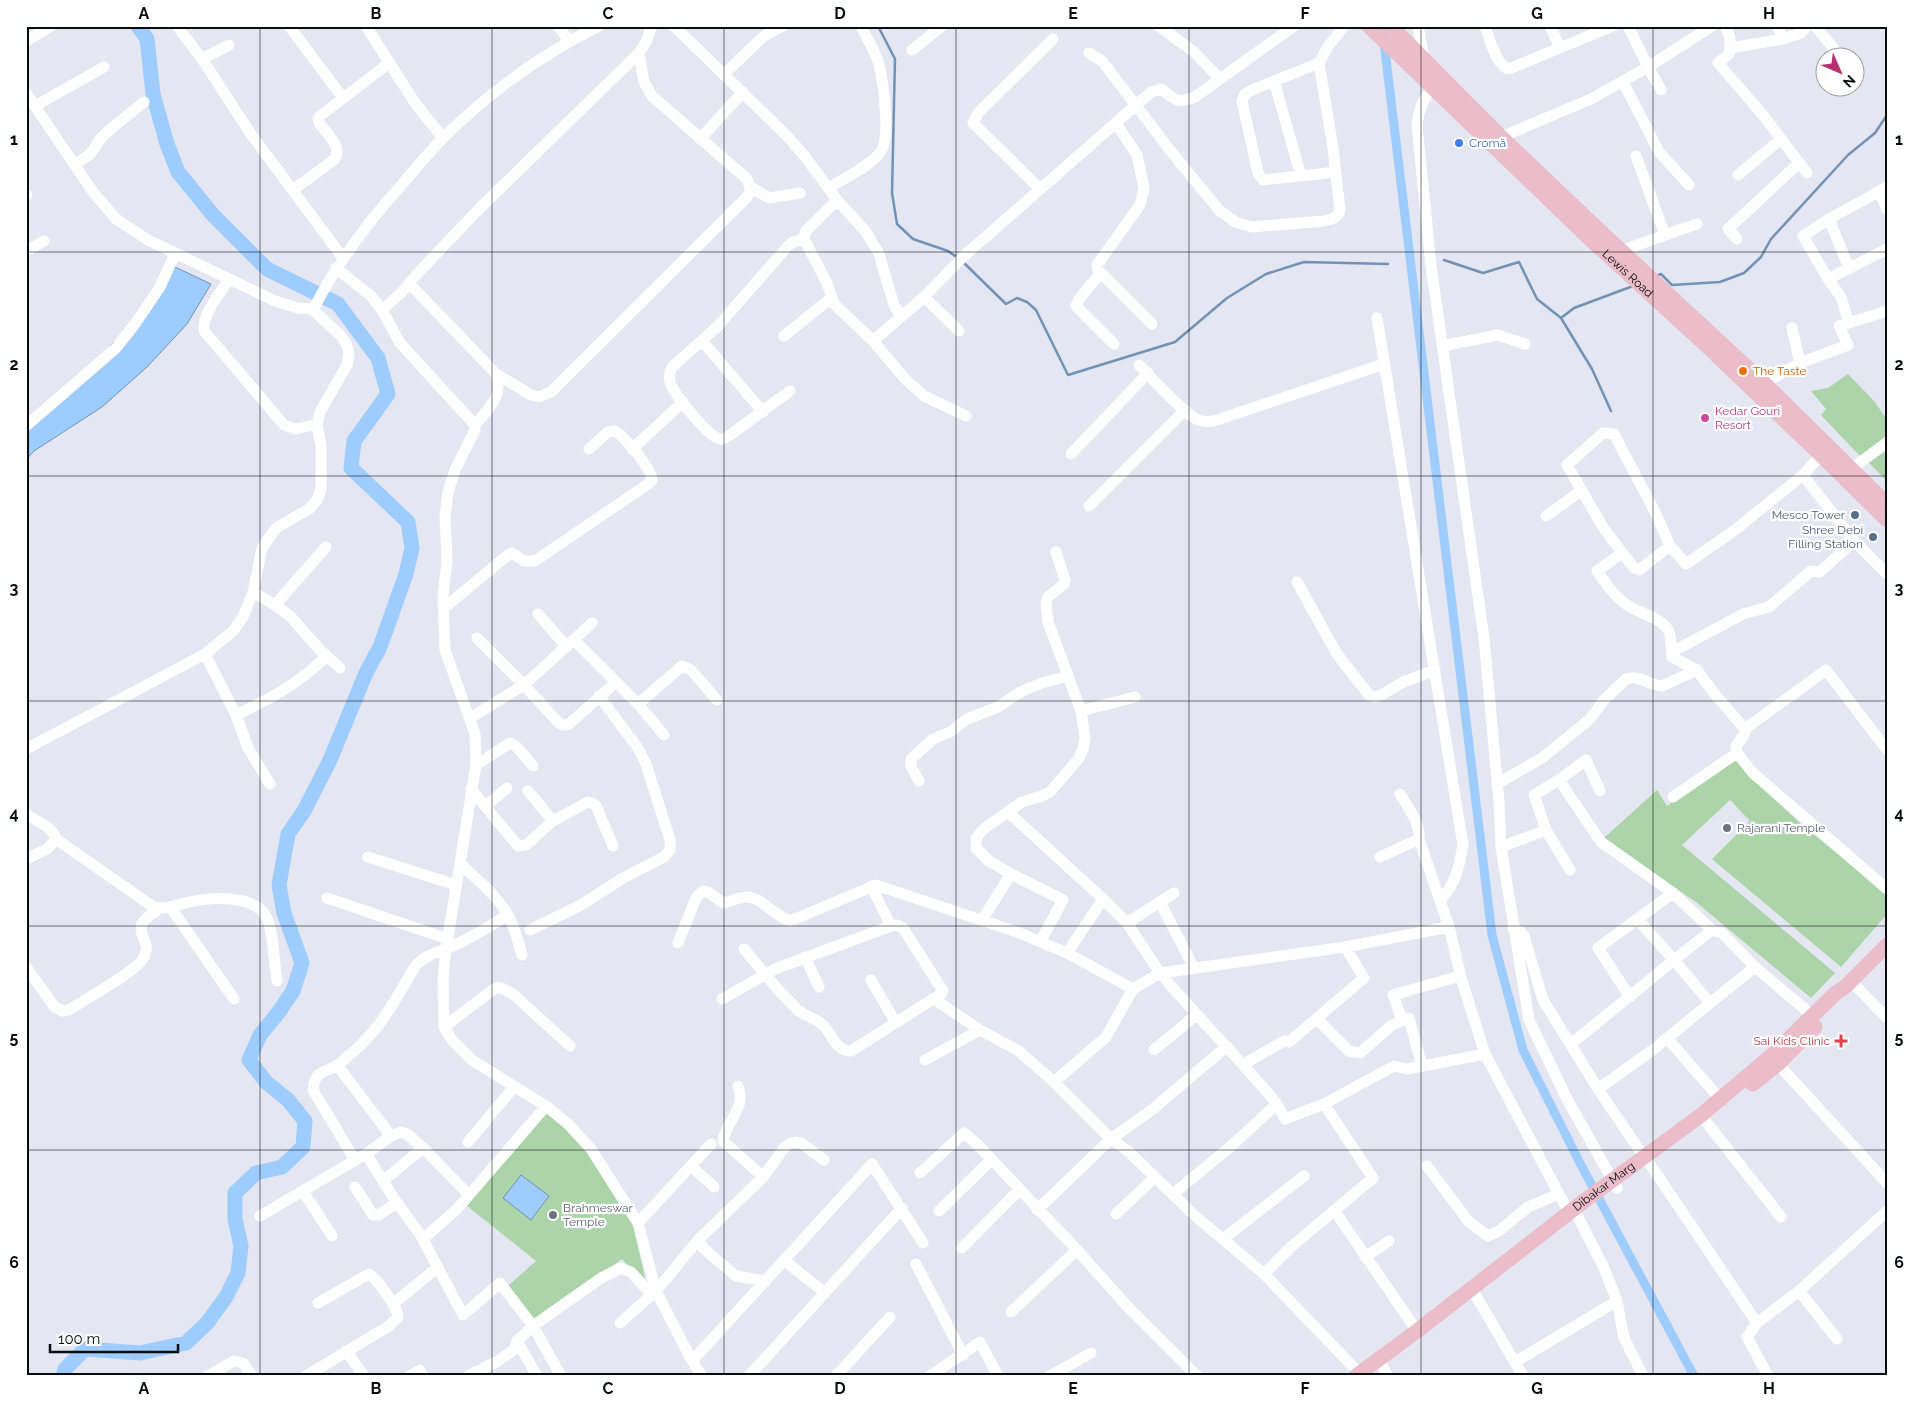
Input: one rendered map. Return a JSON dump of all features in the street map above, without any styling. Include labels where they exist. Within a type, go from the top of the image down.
[{"type":"main road","name":"Lewis Road","points":[[1369,26],[1433,87],[1497,141],[1762,390],[1852,468],[1887,504]]},
{"type":"main road","name":"Lewis Road","points":[[1391,26],[1424,58],[1497,141]]},
{"type":"main road","name":"Lewis Road","points":[[1580,221],[1621,251],[1640,276]]},
{"type":"main road","name":"Lewis Road","points":[[1762,390],[1822,455],[1887,520]]},
{"type":"main road","name":"Dibakar Marg","points":[[1371,1372],[1417,1331],[1647,1160],[1771,1056],[1887,945]]},
{"type":"main road","name":"Dibakar Marg","points":[[1647,1160],[1707,1123],[1778,1064],[1836,1007],[1843,999],[1848,984]]},
{"type":"main road","name":"Dibakar Marg","points":[[1371,1372],[1476,1296],[1573,1215]]},
{"type":"street","points":[[26,41],[51,26]]},
{"type":"street","points":[[177,26],[202,58],[251,134],[293,190],[340,263],[382,310],[389,326],[400,343],[475,424]]},
{"type":"street","points":[[289,26],[343,98]]},
{"type":"street","points":[[366,26],[415,103],[443,138]]},
{"type":"street","points":[[558,26],[568,41]]},
{"type":"street","points":[[314,308],[329,278],[374,216],[443,138],[482,102],[518,75],[568,41],[599,26]]},
{"type":"street","points":[[382,310],[479,209],[639,53],[646,42],[652,26]]},
{"type":"street","points":[[674,26],[786,135],[837,200],[866,232],[879,254],[894,305],[901,317]]},
{"type":"street","points":[[724,74],[764,36],[783,26]]},
{"type":"street","points":[[829,188],[872,160],[879,154],[886,141],[884,90],[878,63],[861,26]]},
{"type":"street","points":[[912,50],[942,26]]},
{"type":"street","points":[[1159,26],[1194,52],[1220,79]]},
{"type":"street","points":[[873,341],[924,296],[964,256],[1135,105],[1156,90],[1161,89],[1175,100],[1183,102],[1194,98],[1294,26]]},
{"type":"street","points":[[1089,53],[1103,62],[1219,210],[1234,222],[1252,227],[1324,221],[1334,219],[1339,215],[1340,210],[1319,63],[1327,48],[1344,26]]},
{"type":"street","points":[[1418,26],[1424,58]]},
{"type":"street","points":[[1485,26],[1500,64],[1506,69],[1613,26]]},
{"type":"street","points":[[1550,26],[1560,48]]},
{"type":"street","points":[[1628,26],[1661,90]]},
{"type":"street","points":[[1497,141],[1578,105],[1623,82],[1712,26]]},
{"type":"street","points":[[1724,26],[1730,37],[1730,48],[1729,54],[1718,63],[1807,173]]},
{"type":"street","points":[[1776,26],[1783,39]]},
{"type":"street","points":[[1730,48],[1783,39],[1801,33],[1807,26]]},
{"type":"street","points":[[1815,26],[1833,48]]},
{"type":"street","points":[[1040,189],[973,123],[978,113],[1053,39]]},
{"type":"street","points":[[202,58],[229,45]]},
{"type":"street","points":[[639,53],[644,82],[652,96],[747,179],[751,187],[769,198],[800,193]]},
{"type":"street","points":[[293,190],[334,159],[337,154],[337,147],[319,124],[318,119],[389,63]]},
{"type":"street","points":[[1319,63],[1252,90],[1242,97],[1242,101],[1258,173],[1263,180],[1336,172]]},
{"type":"street","points":[[35,106],[104,67]]},
{"type":"street","points":[[1274,81],[1301,176]]},
{"type":"street","points":[[1623,82],[1659,152],[1690,185]]},
{"type":"street","points":[[1433,87],[1420,105],[1417,114],[1417,125],[1431,266],[1484,638],[1501,847],[1514,928],[1529,1020],[1611,1187]]},
{"type":"street","points":[[700,139],[743,92]]},
{"type":"street","points":[[26,93],[93,192],[116,219],[148,240],[275,301],[298,308],[314,308],[341,336],[346,343],[349,353],[347,365],[320,412],[317,424],[321,446],[321,489],[319,494],[309,509],[276,528],[262,548],[253,592],[243,617],[233,631],[205,654],[26,750]]},
{"type":"street","points":[[75,165],[90,154],[102,137],[144,102]]},
{"type":"street","points":[[1116,123],[1137,155],[1144,188],[1140,205],[1098,265],[1100,274],[1152,324]]},
{"type":"street","points":[[1738,175],[1781,139]]},
{"type":"street","points":[[1636,156],[1664,235]]},
{"type":"street","points":[[1737,240],[1728,229],[1799,162]]},
{"type":"street","points":[[410,283],[496,374],[531,395],[539,397],[551,392],[747,197],[751,187]]},
{"type":"street","points":[[1849,323],[1841,297],[1828,280],[1803,236],[1883,189],[1887,210]]},
{"type":"street","points":[[837,200],[805,232],[804,239],[827,283],[834,304],[873,341],[906,380],[924,396],[966,416]]},
{"type":"street","points":[[1829,219],[1849,268]]},
{"type":"street","points":[[1621,251],[1697,224]]},
{"type":"street","points":[[790,391],[764,412],[723,440],[711,434],[683,402],[669,381],[672,367],[702,341],[788,246],[793,242],[804,239]]},
{"type":"street","points":[[26,251],[44,240]]},
{"type":"street","points":[[1828,280],[1887,249]]},
{"type":"street","points":[[26,426],[116,348],[160,287],[178,255]]},
{"type":"street","points":[[1100,274],[1079,299],[1076,306],[1114,344]]},
{"type":"street","points":[[225,278],[203,323],[205,332],[284,425],[296,429],[317,424]]},
{"type":"street","points":[[924,296],[959,331]]},
{"type":"street","points":[[784,336],[831,298]]},
{"type":"street","points":[[1762,390],[1800,363],[1848,345],[1839,326],[1887,311]]},
{"type":"street","points":[[1376,318],[1464,845],[1460,864],[1451,889],[1440,901]]},
{"type":"street","points":[[1792,328],[1800,363]]},
{"type":"street","points":[[1442,346],[1498,335],[1526,344]]},
{"type":"street","points":[[702,341],[764,412]]},
{"type":"street","points":[[1139,365],[1185,410],[1196,419],[1205,422],[1214,421],[1384,364]]},
{"type":"street","points":[[1071,454],[1148,373]]},
{"type":"street","points":[[496,374],[499,382],[498,393],[494,402],[475,424],[475,430],[455,470],[448,492],[445,516],[447,561],[444,608],[445,650],[475,734],[476,765],[447,944],[443,980],[444,1026],[452,1040],[472,1060],[546,1106],[568,1124],[591,1149],[638,1223],[654,1293],[692,1362],[702,1376]]},
{"type":"street","points":[[632,449],[683,402]]},
{"type":"street","points":[[1089,506],[1185,410]]},
{"type":"street","points":[[444,608],[508,555],[512,553],[524,561],[535,561],[652,480],[650,472],[632,449],[619,434],[611,430],[589,449]]},
{"type":"street","points":[[1670,546],[1639,570],[1634,568],[1604,529],[1567,465],[1603,432],[1614,434],[1655,512],[1670,546],[1686,564],[1735,530],[1803,475],[1822,455]]},
{"type":"street","points":[[1852,468],[1887,443]]},
{"type":"street","points":[[1803,475],[1854,541],[1887,574]]},
{"type":"street","points":[[1546,516],[1582,491]]},
{"type":"street","points":[[1672,652],[1743,614],[1769,607],[1811,572],[1820,572],[1854,541]]},
{"type":"street","points":[[275,605],[326,548]]},
{"type":"street","points":[[1040,942],[1063,900],[989,861],[976,848],[976,839],[980,833],[1022,802],[1050,792],[1079,758],[1083,749],[1085,738],[1081,711],[1048,622],[1046,603],[1048,597],[1064,584],[1065,580],[1056,552]]},
{"type":"street","points":[[1622,553],[1596,571],[1617,597],[1669,630],[1672,658],[1698,670],[1713,692],[1745,729]]},
{"type":"street","points":[[1297,582],[1337,654],[1369,695],[1375,697],[1383,694],[1404,682],[1435,670]]},
{"type":"street","points":[[253,592],[290,616],[340,668]]},
{"type":"street","points":[[538,614],[638,704],[664,735]]},
{"type":"street","points":[[470,718],[524,685],[592,623]]},
{"type":"street","points":[[477,638],[563,725],[568,725],[614,683]]},
{"type":"street","points":[[205,654],[236,715],[248,748],[270,784]]},
{"type":"street","points":[[236,715],[289,688],[327,656]]},
{"type":"street","points":[[638,704],[682,666],[691,670],[717,700]]},
{"type":"street","points":[[1497,784],[1542,758],[1577,730],[1597,713],[1604,700],[1626,679],[1640,678],[1657,686],[1662,686],[1698,670]]},
{"type":"street","points":[[1887,750],[1826,670],[1745,729],[1736,746],[1737,753],[1753,773],[1887,889]]},
{"type":"street","points":[[919,782],[911,766],[911,758],[933,739],[950,732],[967,719],[998,707],[1022,691],[1068,676]]},
{"type":"street","points":[[530,930],[581,906],[624,878],[664,858],[670,850],[670,840],[646,764],[638,748],[599,696]]},
{"type":"street","points":[[1081,711],[1135,697]]},
{"type":"street","points":[[476,765],[510,743],[516,746],[533,766]]},
{"type":"street","points":[[1673,796],[1737,753]]},
{"type":"street","points":[[1570,870],[1546,830],[1534,795],[1559,780],[1586,760],[1600,790]]},
{"type":"street","points":[[1559,780],[1601,842],[1673,893],[1712,930],[1722,933],[1754,966],[1812,1016]]},
{"type":"street","points":[[471,788],[518,846],[526,845],[553,822],[588,802],[596,806],[614,846]]},
{"type":"street","points":[[486,806],[506,788]]},
{"type":"street","points":[[528,791],[553,822]]},
{"type":"street","points":[[1400,794],[1417,822],[1419,839],[1449,927],[1460,976],[1485,1054],[1559,1194],[1604,1268],[1617,1301],[1624,1338],[1643,1376]]},
{"type":"street","points":[[1008,812],[1127,923],[1160,973],[1196,1015],[1244,1064],[1277,1104],[1285,1118],[1324,1104],[1394,1066],[1407,1069],[1485,1054]]},
{"type":"street","points":[[26,814],[49,829],[56,839],[159,909]]},
{"type":"street","points":[[1501,847],[1546,830]]},
{"type":"street","points":[[26,858],[47,849],[56,839]]},
{"type":"street","points":[[1380,857],[1419,839]]},
{"type":"street","points":[[368,857],[456,885]]},
{"type":"street","points":[[460,863],[491,894],[508,915],[515,930],[522,955]]},
{"type":"street","points":[[982,920],[1011,874]]},
{"type":"street","points":[[871,886],[891,926]]},
{"type":"street","points":[[678,943],[696,898],[703,891],[708,892],[723,903],[747,897],[756,900],[784,919],[790,920],[871,886],[880,886],[982,920],[1040,942],[1067,953],[1133,989]]},
{"type":"street","points":[[1630,997],[1598,948],[1673,893]]},
{"type":"street","points":[[1127,923],[1174,894]]},
{"type":"street","points":[[26,967],[54,1006],[62,1011],[68,1010],[142,962],[147,947],[141,931],[142,924],[144,920],[159,909],[171,908],[182,903],[204,899],[221,898],[248,902],[259,908],[269,923],[277,981]]},
{"type":"street","points":[[327,898],[447,944]]},
{"type":"street","points":[[1067,953],[1103,899]]},
{"type":"street","points":[[1160,902],[1194,968]]},
{"type":"street","points":[[171,908],[234,999]]},
{"type":"street","points":[[355,1160],[313,1090],[314,1081],[318,1075],[338,1065],[376,1030],[416,965],[447,944],[508,915]]},
{"type":"street","points":[[1637,919],[1710,1003]]},
{"type":"street","points":[[722,999],[766,975],[805,957],[897,925],[903,928],[943,991],[934,999],[850,1051],[845,1051],[841,1049],[824,1025],[799,1012],[766,975],[744,949]]},
{"type":"street","points":[[1054,1082],[1106,1037],[1133,989],[1160,973],[1345,947],[1449,927]]},
{"type":"street","points":[[1514,928],[1523,933],[1543,1000],[1598,1089],[1757,1323]]},
{"type":"street","points":[[1571,1044],[1712,930]]},
{"type":"street","points":[[1244,1064],[1284,1041],[1289,1042],[1364,978],[1345,947]]},
{"type":"street","points":[[805,957],[819,987]]},
{"type":"street","points":[[1598,1089],[1667,1038],[1754,966]]},
{"type":"street","points":[[1402,1020],[1393,995],[1460,976]]},
{"type":"street","points":[[871,980],[896,1022]]},
{"type":"street","points":[[1848,984],[1887,1018]]},
{"type":"street","points":[[444,1026],[499,987],[513,994],[570,1046]]},
{"type":"street","points":[[934,999],[980,1030],[1019,1051],[1054,1082],[1110,1140],[1128,1151],[1173,1194],[1371,1372]]},
{"type":"street","points":[[1154,1050],[1196,1015]]},
{"type":"street","points":[[1317,1019],[1349,1051],[1354,1054],[1360,1054],[1392,1025],[1409,1018],[1422,1066]]},
{"type":"street","points":[[925,1060],[980,1030]]},
{"type":"street","points":[[1667,1038],[1720,1099]]},
{"type":"street","points":[[1037,1210],[1110,1140],[1153,1109],[1227,1046]]},
{"type":"street","points":[[1778,1064],[1887,1183]]},
{"type":"street","points":[[338,1065],[390,1136]]},
{"type":"street","points":[[738,1086],[741,1094],[740,1104],[736,1114],[724,1131],[722,1141],[763,1177]]},
{"type":"street","points":[[468,1142],[514,1087]]},
{"type":"street","points":[[1173,1194],[1230,1147],[1277,1104]]},
{"type":"street","points":[[1264,1274],[1291,1247],[1373,1178],[1324,1104]]},
{"type":"street","points":[[423,1239],[457,1209],[546,1106]]},
{"type":"street","points":[[1707,1123],[1781,1217]]},
{"type":"street","points":[[260,1216],[366,1154],[390,1136],[401,1132],[407,1134],[423,1148],[469,1195]]},
{"type":"street","points":[[920,1173],[964,1133],[1077,1250],[1127,1306],[1197,1376]]},
{"type":"street","points":[[620,1323],[654,1293],[698,1240],[763,1177],[784,1148],[795,1142],[801,1143],[824,1160]]},
{"type":"street","points":[[638,1223],[711,1144]]},
{"type":"street","points":[[384,1181],[423,1148]]},
{"type":"street","points":[[366,1154],[397,1203],[423,1239],[463,1315],[500,1283],[533,1326],[561,1376]]},
{"type":"street","points":[[940,1211],[991,1160]]},
{"type":"street","points":[[692,1362],[872,1164],[923,1242]]},
{"type":"street","points":[[691,1166],[714,1187]]},
{"type":"street","points":[[1427,1166],[1469,1222],[1488,1236],[1492,1236],[1528,1207],[1559,1194]]},
{"type":"street","points":[[1116,1214],[1155,1176]]},
{"type":"street","points":[[1223,1239],[1304,1176]]},
{"type":"street","points":[[355,1187],[373,1214],[378,1215],[397,1203]]},
{"type":"street","points":[[962,1248],[1019,1190]]},
{"type":"street","points":[[303,1191],[332,1236]]},
{"type":"street","points":[[749,1376],[902,1208]]},
{"type":"street","points":[[1334,1210],[1417,1331]]},
{"type":"street","points":[[1768,1376],[1747,1337],[1757,1323],[1799,1290],[1887,1211]]},
{"type":"street","points":[[698,1240],[703,1248],[736,1276],[766,1281]]},
{"type":"street","points":[[1365,1256],[1389,1241]]},
{"type":"street","points":[[1011,1312],[1077,1250]]},
{"type":"street","points":[[784,1261],[825,1293]]},
{"type":"street","points":[[916,1264],[963,1355]]},
{"type":"street","points":[[393,1304],[438,1267]]},
{"type":"street","points":[[468,1376],[498,1361],[515,1349],[517,1342],[533,1326],[601,1278],[621,1268],[631,1272],[654,1293]]},
{"type":"street","points":[[306,1376],[395,1322],[398,1317],[393,1304],[372,1276],[368,1274],[318,1303]]},
{"type":"street","points":[[1799,1290],[1837,1339]]},
{"type":"street","points":[[1476,1296],[1524,1376]]},
{"type":"street","points":[[1515,1362],[1617,1301]]},
{"type":"street","points":[[836,1376],[890,1316]]},
{"type":"street","points":[[517,1342],[537,1376]]},
{"type":"street","points":[[930,1376],[980,1342],[998,1376]]},
{"type":"street","points":[[346,1351],[364,1376]]},
{"type":"street","points":[[1050,1376],[1091,1353]]},
{"type":"street","points":[[208,1376],[234,1361],[243,1363],[252,1376]]},
{"type":"street","points":[[410,1376],[420,1370],[424,1376]]},
{"type":"green space","points":[[1848,374],[1875,402],[1887,420],[1887,435],[1860,456],[1821,415],[1826,409],[1811,391],[1828,388]]},
{"type":"green space","points":[[1887,449],[1887,481],[1868,462]]},
{"type":"green space","points":[[1736,759],[1802,825],[1887,894],[1887,914],[1841,967],[1712,859],[1750,821],[1730,800],[1682,845],[1835,973],[1811,998],[1696,902],[1604,838],[1657,790],[1667,806]]},
{"type":"green space","name":"Brahmeswar Temple","points":[[547,1111],[581,1142],[633,1225],[645,1278],[642,1282],[622,1259],[534,1323],[507,1287],[536,1261],[466,1205]]},
{"type":"water","points":[[175,267],[211,284],[187,324],[147,367],[102,407],[34,451],[26,460],[26,431],[150,306]]},
{"type":"water","points":[[521,1175],[549,1196],[531,1220],[503,1198]]},
{"type":"waterway","points":[[63,1376],[65,1369],[85,1349],[140,1353],[186,1343],[207,1323],[226,1297],[238,1273],[241,1246],[235,1219],[235,1193],[256,1173],[282,1167],[303,1147],[305,1121],[288,1100],[266,1082],[249,1060],[260,1035],[293,991],[302,963],[284,913],[279,885],[288,834],[304,811],[330,760],[366,673],[380,647],[406,574],[412,548],[408,522],[351,468],[354,441],[388,394],[378,358],[338,304],[267,269],[213,215],[178,172],[167,144],[153,94],[147,39],[138,26]]},
{"type":"waterway","points":[[878,26],[895,59],[892,193],[897,224],[913,239],[948,251],[958,258]]},
{"type":"waterway","points":[[1382,26],[1492,935],[1523,1050],[1581,1165],[1694,1376]]},
{"type":"waterway","points":[[1656,276],[1661,274],[1672,285],[1720,282],[1744,273],[1761,257],[1771,239],[1848,155],[1875,133],[1887,115]]},
{"type":"waterway","points":[[1444,260],[1483,273],[1519,262],[1537,299],[1561,318],[1574,308],[1633,286]]},
{"type":"waterway","points":[[962,261],[1006,304],[1017,298],[1027,302],[1036,310],[1068,375],[1175,342],[1227,298],[1266,274],[1304,262],[1388,264]]},
{"type":"waterway","points":[[1561,318],[1592,369],[1611,411]]},
{"type":"place","name":"Cromā","points":[[1459,143]]},
{"type":"place","name":"The Taste","points":[[1743,371]]},
{"type":"place","name":"Kedar Gouri Resort","points":[[1705,418]]},
{"type":"place","name":"Mesco Tower","points":[[1855,515]]},
{"type":"place","name":"Shree Debi Filling Station","points":[[1873,537]]},
{"type":"place","name":"Rajarani Temple","points":[[1727,828]]},
{"type":"place","name":"Sai Kids Clinic","points":[[1841,1041]]},
{"type":"place","name":"Brahmeswar Temple","points":[[553,1215]]}]
